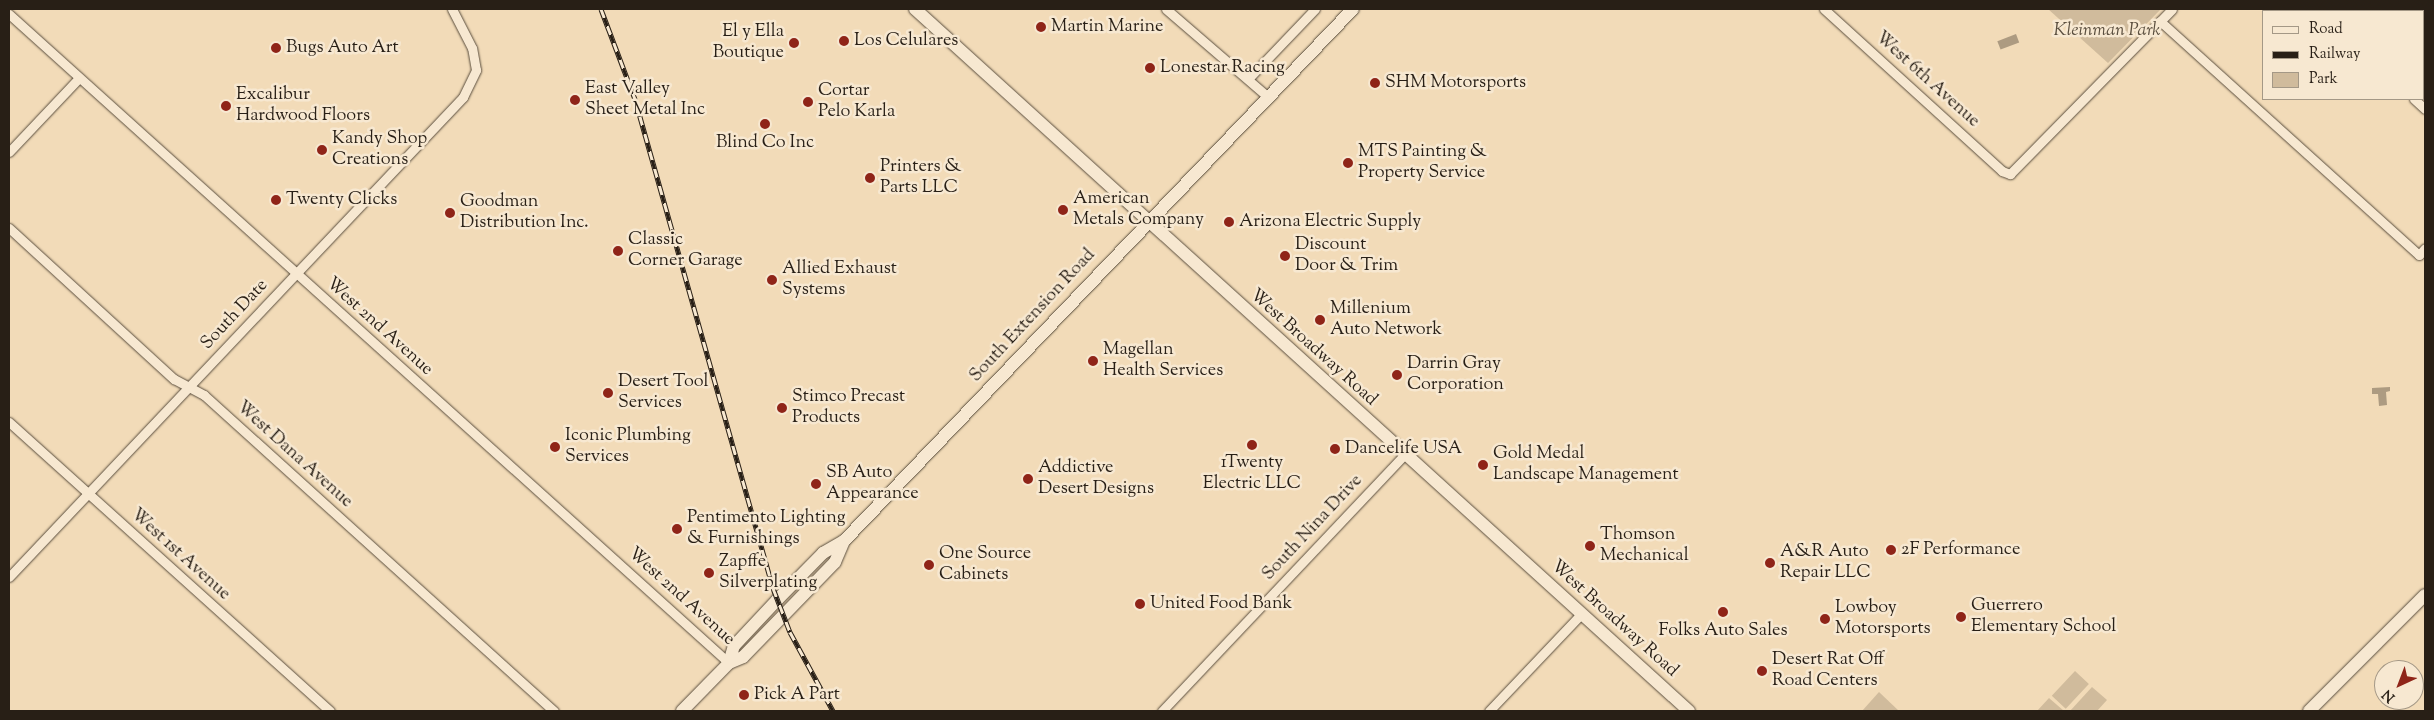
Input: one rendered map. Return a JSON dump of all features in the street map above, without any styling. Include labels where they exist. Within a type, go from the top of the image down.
[{"type":"main road","name":"West Broadway Road","points":[[915,9],[1689,711]]},
{"type":"main road","name":"South Extension Road","points":[[682,711],[729,662],[743,657],[835,562],[844,541],[1147,221],[1353,9]]},
{"type":"main road","points":[[2309,711],[2425,595]]},
{"type":"street","name":"South Date","points":[[9,577],[462,97],[472,83],[476,70],[472,48],[452,9]]},
{"type":"street","points":[[1166,9],[1268,97]]},
{"type":"street","points":[[1248,79],[1315,9]]},
{"type":"street","name":"West 6th Avenue","points":[[1824,9],[2002,171],[2010,174],[2160,21]]},
{"type":"street","points":[[2172,9],[2160,21],[2419,255],[2425,248]]},
{"type":"street","name":"West 2nd Avenue","points":[[9,14],[296,275],[729,662]]},
{"type":"street","points":[[9,152],[79,78]]},
{"type":"street","points":[[2415,100],[2425,109]]},
{"type":"street","name":"West Dana Avenue","points":[[9,228],[174,379],[204,395],[554,711]]},
{"type":"street","name":"West 1st Avenue","points":[[9,422],[330,711]]},
{"type":"street","name":"South Nina Drive","points":[[1162,711],[1405,454]]},
{"type":"street","points":[[1489,711],[1582,614]]},
{"type":"green space","name":"Kleinman Park","points":[[2048,9],[2161,9],[2108,63]]},
{"type":"green space","points":[[2075,671],[2089,684],[2066,709],[2052,696]]},
{"type":"green space","points":[[2092,687],[2107,700],[2097,711],[2070,711]]},
{"type":"green space","points":[[1879,692],[1899,711],[1862,711]]},
{"type":"green space","points":[[2049,698],[2064,711],[2037,711]]},
{"type":"shaded area","points":[[2016,34],[2019,42],[2001,50],[1997,41]]},
{"type":"shaded area","points":[[2390,387],[2390,391],[2386,392],[2387,405],[2379,406],[2378,394],[2372,394],[2372,388]]},
{"type":"railway","points":[[601,9],[635,99],[773,588],[790,632],[833,711]]},
{"type":"place","name":"Martin Marine","points":[[1041,27]]},
{"type":"place","name":"Los Celulares","points":[[844,41]]},
{"type":"place","name":"El y Ella Boutique","points":[[794,43]]},
{"type":"place","name":"Bugs Auto Art","points":[[276,48]]},
{"type":"place","name":"Lonestar Racing","points":[[1150,68]]},
{"type":"place","name":"SHM Motorsports","points":[[1375,83]]},
{"type":"place","name":"East Valley Sheet Metal Inc","points":[[575,100]]},
{"type":"place","name":"Cortar Pelo Karla","points":[[808,102]]},
{"type":"place","name":"Excalibur Hardwood Floors","points":[[226,106]]},
{"type":"place","name":"Blind Co Inc","points":[[765,124]]},
{"type":"place","name":"Kandy Shop Creations","points":[[322,150]]},
{"type":"place","name":"MTS Painting & Property Service","points":[[1348,163]]},
{"type":"place","name":"Printers & Parts LLC","points":[[870,178]]},
{"type":"place","name":"Twenty Clicks","points":[[276,200]]},
{"type":"place","name":"American Metals Company","points":[[1063,210]]},
{"type":"place","name":"Goodman Distribution Inc.","points":[[450,213]]},
{"type":"place","name":"Arizona Electric Supply","points":[[1229,222]]},
{"type":"place","name":"Classic Corner Garage","points":[[618,251]]},
{"type":"place","name":"Discount Door & Trim","points":[[1285,256]]},
{"type":"place","name":"Allied Exhaust Systems","points":[[772,280]]},
{"type":"place","name":"Millenium Auto Network","points":[[1320,320]]},
{"type":"place","name":"Magellan Health Services","points":[[1093,361]]},
{"type":"place","name":"Darrin Gray Corporation","points":[[1397,375]]},
{"type":"place","name":"Desert Tool Services","points":[[608,393]]},
{"type":"place","name":"Stimco Precast Products","points":[[782,408]]},
{"type":"place","name":"1Twenty Electric LLC","points":[[1252,445]]},
{"type":"place","name":"Iconic Plumbing Services","points":[[555,447]]},
{"type":"place","name":"Dancelife USA","points":[[1335,449]]},
{"type":"place","name":"Gold Medal Landscape Management","points":[[1483,465]]},
{"type":"place","name":"Addictive Desert Designs","points":[[1028,479]]},
{"type":"place","name":"SB Auto Appearance","points":[[816,484]]},
{"type":"place","name":"Pentimento Lighting & Furnishings","points":[[677,529]]},
{"type":"place","name":"Thomson Mechanical","points":[[1590,546]]},
{"type":"place","name":"2F Performance","points":[[1891,550]]},
{"type":"place","name":"A&R Auto Repair LLC","points":[[1770,563]]},
{"type":"place","name":"One Source Cabinets","points":[[929,565]]},
{"type":"place","name":"Zapffe Silverplating","points":[[709,573]]},
{"type":"place","name":"United Food Bank","points":[[1140,604]]},
{"type":"place","name":"Folks Auto Sales","points":[[1723,612]]},
{"type":"place","name":"Guerrero Elementary School","points":[[1961,617]]},
{"type":"place","name":"Lowboy Motorsports","points":[[1825,619]]},
{"type":"place","name":"Desert Rat Off Road Centers","points":[[1762,671]]},
{"type":"place","name":"Pick A Part","points":[[744,695]]}]
